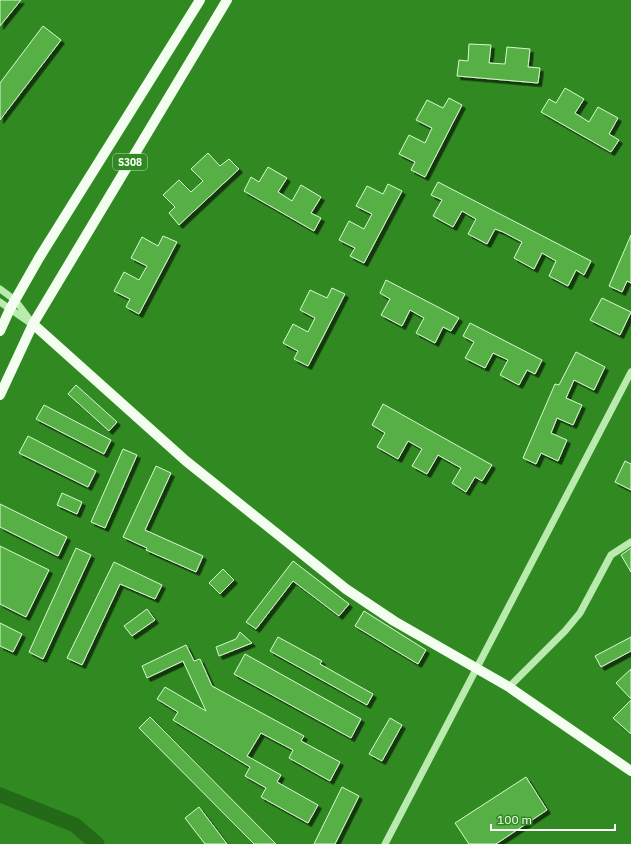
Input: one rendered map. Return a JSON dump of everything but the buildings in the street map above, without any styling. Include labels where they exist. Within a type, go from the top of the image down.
[{"type":"main road","name":"S308","points":[[0,331],[10,309],[39,258],[200,0]]},
{"type":"main road","name":"S308","points":[[0,395],[32,324],[227,0]]},
{"type":"main road","points":[[32,324],[186,461],[346,589],[394,621],[509,687],[631,771]]},
{"type":"street","points":[[0,289],[15,300],[32,324]]},
{"type":"street","points":[[0,302],[32,324]]},
{"type":"street","points":[[385,844],[631,372]]},
{"type":"street","points":[[509,687],[565,631],[580,613],[611,556],[631,542]]},
{"type":"waterway","points":[[0,795],[75,825],[97,844]]}]
